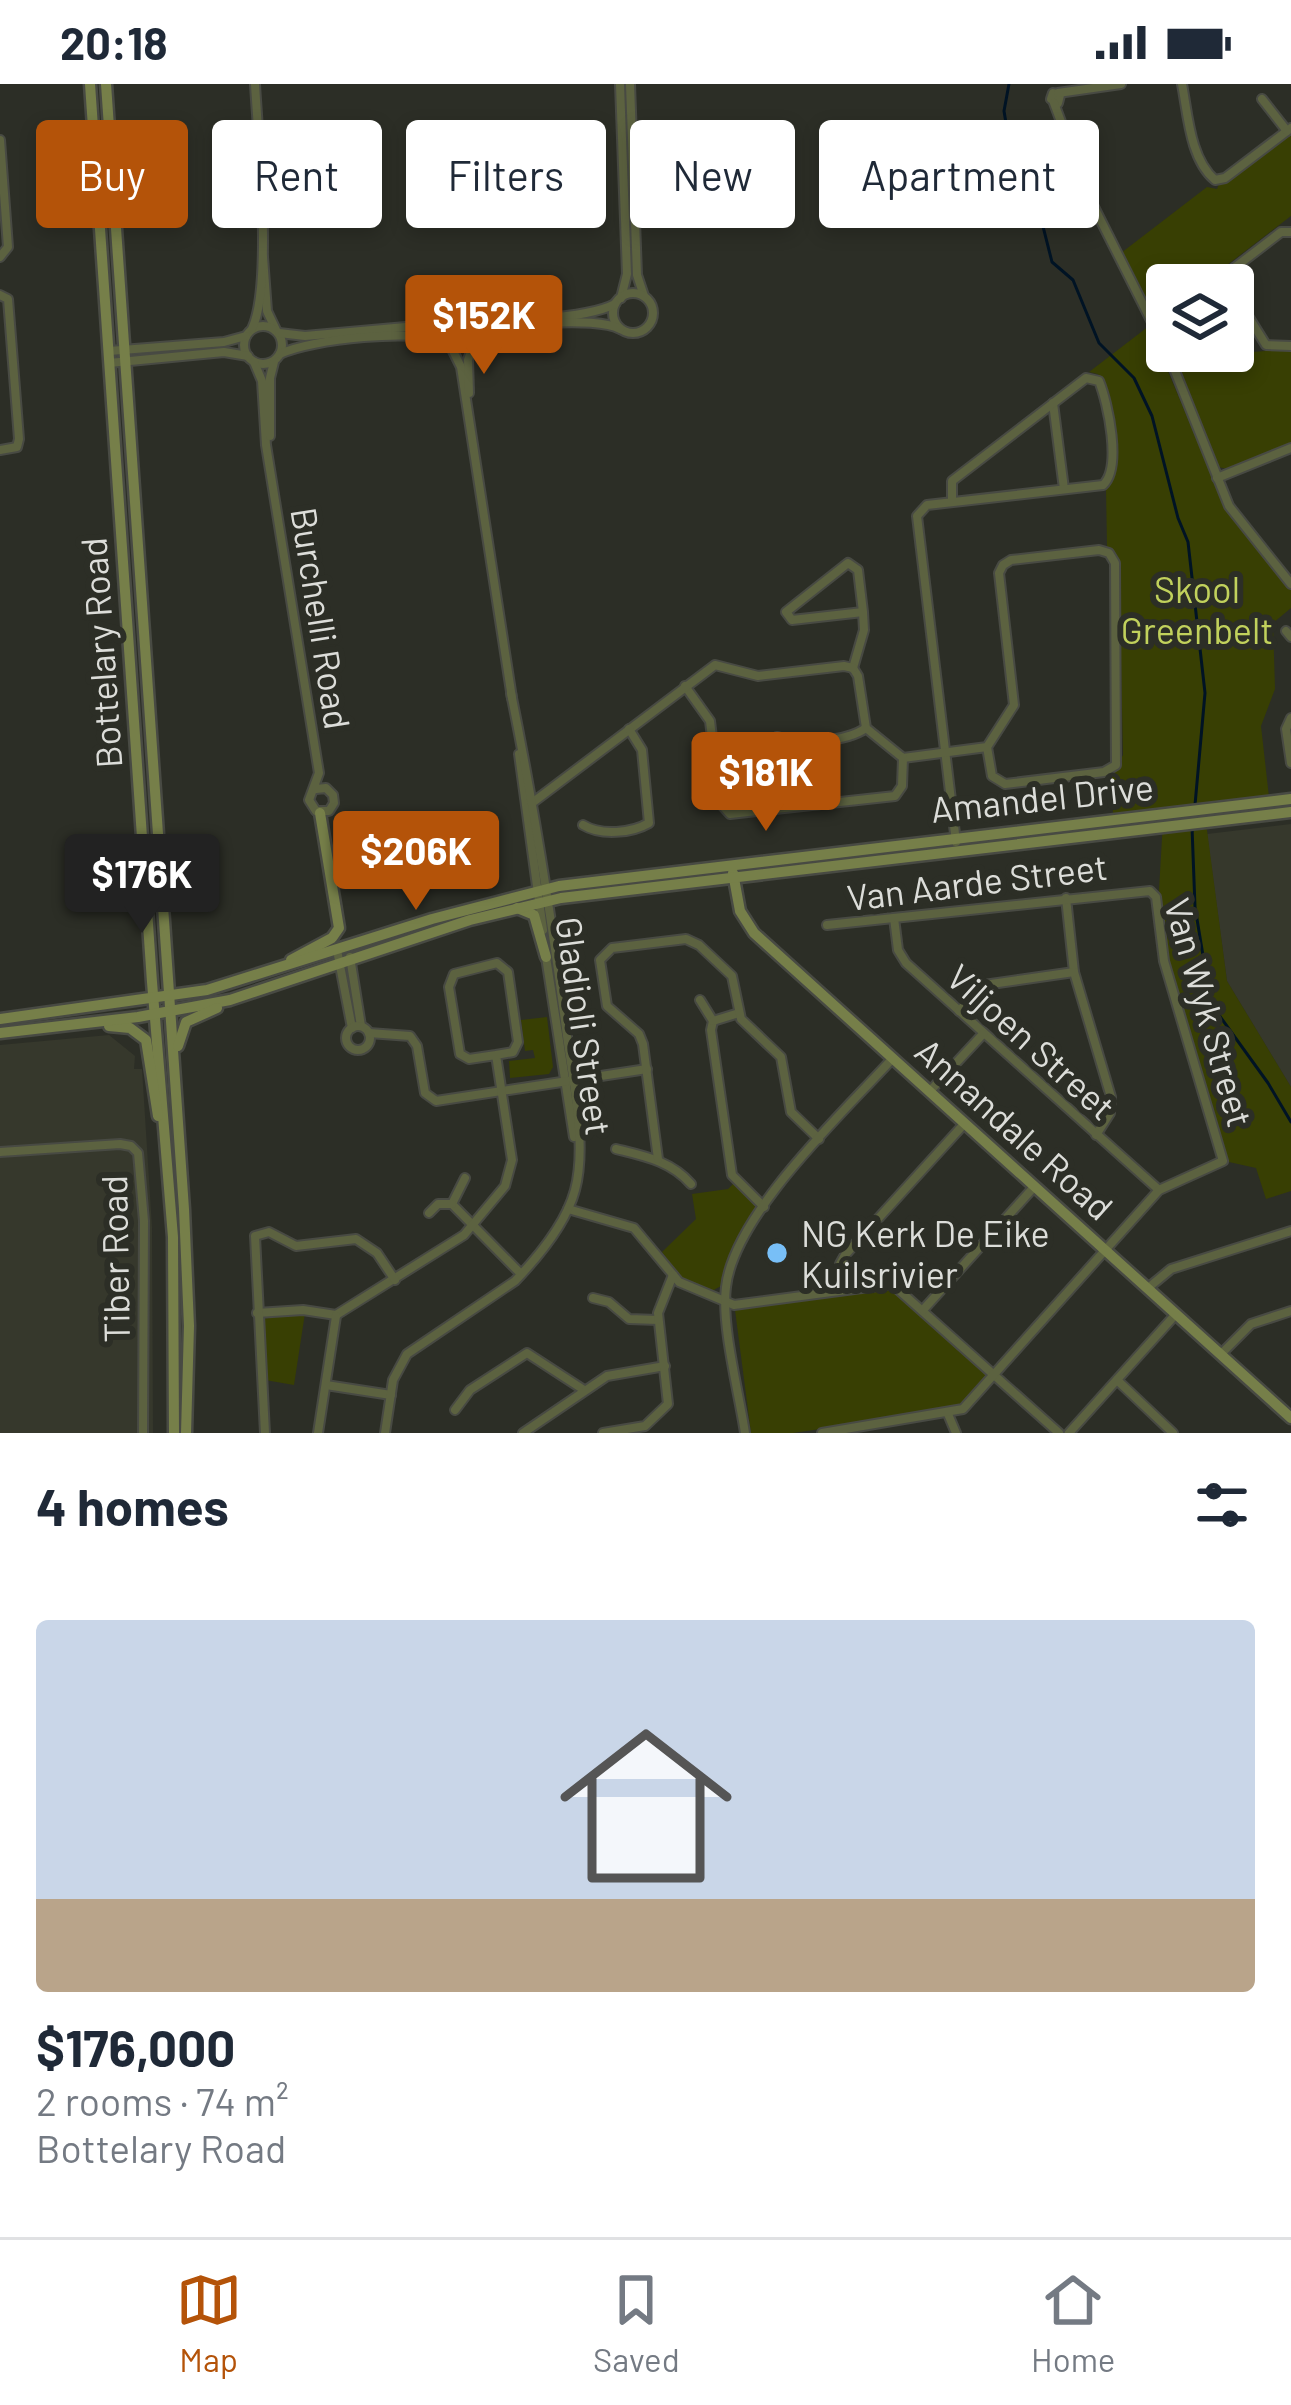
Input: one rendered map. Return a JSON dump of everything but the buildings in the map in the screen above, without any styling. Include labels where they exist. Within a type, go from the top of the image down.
[{"type":"main road","name":"Bottelary Road","points":[[90,84],[167,1166],[176,1319],[173,1433]]},
{"type":"main road","name":"Bottelary Road","points":[[107,87],[188,1282],[186,1433]]},
{"type":"main road","name":"Amandel Drive","points":[[17,1031],[230,1000],[344,955],[543,896],[1210,814],[1291,799]]},
{"type":"main road","name":"Amandel Drive","points":[[1210,814],[1291,812]]},
{"type":"main road","points":[[284,967],[300,953],[332,938],[339,928],[320,813]]},
{"type":"main road","name":"Annandale Road","points":[[733,870],[739,906],[750,929],[1291,1418]]},
{"type":"main road","name":"Amandel Drive","points":[[0,1019],[169,998],[517,908],[543,896]]},
{"type":"main road","points":[[517,908],[534,915],[546,957]]},
{"type":"main road","points":[[176,1104],[181,1028],[230,1000]]},
{"type":"main road","points":[[0,1033],[118,1026],[143,1036],[151,1050],[167,1166]]},
{"type":"street","points":[[255,84],[267,311],[282,341],[278,357]]},
{"type":"street","points":[[620,84],[627,274],[614,319],[620,329]]},
{"type":"street","points":[[109,357],[224,352],[251,359],[278,357],[303,345],[426,335],[463,348],[495,330],[598,321],[634,334],[648,327],[653,308],[637,281],[630,84]]},
{"type":"street","points":[[1121,84],[1056,94],[1092,205],[1146,311]]},
{"type":"street","points":[[1182,84],[1195,148],[1213,179],[1226,178],[1289,129],[1262,99]]},
{"type":"street","points":[[0,140],[8,247],[0,257]]},
{"type":"street","points":[[1239,264],[1281,232],[1291,232]]},
{"type":"street","points":[[251,359],[249,332],[258,311],[262,250]]},
{"type":"street","points":[[125,356],[224,342],[264,325],[305,336],[428,326],[459,308],[502,320],[597,312],[634,293],[644,296]]},
{"type":"street","points":[[0,295],[8,299],[19,445],[0,450]]},
{"type":"street","points":[[471,430],[468,363],[481,325],[475,313]]},
{"type":"street","points":[[444,317],[441,330],[460,362],[543,896]]},
{"type":"street","points":[[1254,326],[1266,345],[1291,346]]},
{"type":"street","name":"Burchelli Road","points":[[270,456],[270,378],[278,357]]},
{"type":"street","name":"Burchelli Road","points":[[251,359],[262,381],[321,789]]},
{"type":"street","points":[[0,372],[14,371]]},
{"type":"street","points":[[1175,372],[1234,516],[1291,584]]},
{"type":"street","points":[[952,502],[952,481],[1053,403],[1093,377],[1099,381],[1110,411],[1110,479],[1103,485],[924,506],[917,521],[956,843]]},
{"type":"street","points":[[1053,403],[1064,489]]},
{"type":"street","points":[[1217,478],[1291,448]]},
{"type":"street","points":[[529,806],[719,664],[758,676],[853,668],[866,728],[903,758],[987,747],[1014,705],[999,574],[1003,565],[1011,560],[1102,550],[1114,560],[1117,762],[1104,772],[999,782],[992,776],[987,747]]},
{"type":"street","points":[[853,668],[859,659],[863,612],[858,570],[850,563],[786,611],[792,620],[863,612]]},
{"type":"street","points":[[685,686],[710,721],[720,803],[730,814],[895,796],[902,787],[903,758]]},
{"type":"street","points":[[1291,718],[1286,729],[1291,763]]},
{"type":"street","points":[[777,737],[795,742],[853,735],[866,728]]},
{"type":"street","points":[[583,825],[604,832],[649,823],[642,751],[629,729]]},
{"type":"street","name":"Burchelli Road","points":[[321,789],[333,794],[334,803],[329,811],[320,813],[309,800],[321,789]]},
{"type":"street","name":"Van Aarde Street","points":[[827,925],[1133,890]]},
{"type":"street","name":"Van Wyk Street","points":[[1133,890],[1147,890],[1156,897],[1164,961],[1223,1161],[1159,1190]]},
{"type":"street","name":"Gladioli Street","points":[[543,896],[546,957],[569,1081]]},
{"type":"street","name":"Gladioli Street","points":[[385,1433],[397,1368],[412,1350],[521,1274],[568,1209],[577,1181],[578,1156],[543,896]]},
{"type":"street","points":[[1066,898],[1074,972],[1111,1097],[1110,1113],[1096,1135]]},
{"type":"street","name":"Viljoen Street","points":[[894,918],[901,956],[1159,1190]]},
{"type":"street","points":[[658,1159],[640,1036],[605,999],[600,960],[608,950],[693,940],[730,974],[739,1013],[779,1055],[790,1112],[819,1139]]},
{"type":"street","points":[[344,955],[363,1032],[403,1033],[412,1039],[425,1093],[434,1101],[647,1069]]},
{"type":"street","points":[[495,963],[508,972],[518,1042],[513,1052],[496,1055],[462,1056],[449,987],[454,974],[495,963]]},
{"type":"street","points":[[959,1011],[984,985],[1074,972]]},
{"type":"street","points":[[700,1000],[713,1021]]},
{"type":"street","points":[[739,1013],[713,1021],[710,1028],[732,1175],[764,1207]]},
{"type":"street","points":[[930,1091],[983,1034]]},
{"type":"street","points":[[257,1312],[303,1310],[337,1316],[475,1226],[510,1174],[496,1055]]},
{"type":"street","points":[[745,1433],[725,1301],[732,1265],[764,1207],[892,1058]]},
{"type":"street","points":[[838,1290],[845,1255],[965,1123]]},
{"type":"street","name":"Tiber Road","points":[[0,1151],[120,1144],[138,1154],[144,1221],[143,1433]]},
{"type":"street","points":[[616,1148],[658,1159],[691,1184]]},
{"type":"street","points":[[452,1204],[465,1178]]},
{"type":"street","points":[[923,1310],[1035,1186]]},
{"type":"street","points":[[822,1433],[948,1414],[967,1406],[1159,1190]]},
{"type":"street","points":[[429,1213],[438,1204],[452,1204],[521,1274]]},
{"type":"street","points":[[568,1209],[634,1228],[688,1288],[734,1305],[890,1283],[1059,1433]]},
{"type":"street","points":[[1148,1288],[1171,1269],[1291,1231]]},
{"type":"street","points":[[265,1433],[253,1243],[260,1233],[275,1233],[296,1246],[359,1240],[377,1253],[395,1280]]},
{"type":"street","points":[[603,1433],[643,1427],[670,1399],[658,1320],[659,1305],[673,1275]]},
{"type":"street","points":[[593,1298],[609,1302],[628,1319],[658,1320]]},
{"type":"street","points":[[1220,1354],[1251,1324],[1291,1310]]},
{"type":"street","points":[[1069,1433],[1176,1314]]},
{"type":"street","points":[[318,1433],[337,1316]]},
{"type":"street","points":[[455,1410],[464,1395],[527,1353],[584,1390]]},
{"type":"street","points":[[523,1433],[613,1374],[665,1366]]},
{"type":"street","points":[[1118,1380],[1173,1433]]},
{"type":"street","points":[[326,1385],[391,1395]]},
{"type":"street","points":[[948,1414],[956,1433]]},
{"type":"shaded area","points":[[1291,824],[1291,1087],[1227,981],[1207,834]]},
{"type":"shaded area","points":[[109,1035],[135,1056],[134,1069],[142,1069],[152,1227],[153,1433],[0,1433],[0,1045]]},
{"type":"green space","points":[[1291,132],[1291,216],[1228,264],[1146,264],[1146,302],[1121,253],[1207,187],[1217,189]]},
{"type":"green space","name":"Skool Greenbelt","points":[[1146,328],[1146,372],[1168,372],[1226,510],[1291,589],[1291,608],[1273,623],[1275,689],[1261,726],[1269,797],[1113,816],[1112,775],[1123,755],[1119,563],[1107,546],[1106,487],[1114,475],[1113,409],[1098,374],[1089,372]]},
{"type":"green space","points":[[1291,349],[1291,444],[1228,469],[1218,467],[1182,372],[1254,372],[1254,352]]},
{"type":"green space","points":[[1205,815],[1227,981],[1291,1087],[1291,1191],[1266,1199],[1256,1168],[1229,1162],[1166,949],[1159,890],[1163,821]]},
{"type":"green space","points":[[547,1017],[553,1067],[549,1074],[510,1078],[509,1061],[535,1058],[533,1050],[525,1051],[521,1020]]},
{"type":"green space","points":[[733,1184],[755,1203],[756,1212],[721,1286],[710,1292],[683,1281],[662,1252],[696,1219],[692,1194],[728,1189]]},
{"type":"green space","points":[[889,1286],[988,1377],[957,1409],[793,1433],[751,1433],[735,1310]]},
{"type":"green space","points":[[305,1313],[294,1385],[265,1380],[262,1319]]},
{"type":"waterway","points":[[1009,84],[1006,123],[1034,127],[1037,134],[1032,183],[1052,262],[1073,280],[1099,343],[1134,378],[1152,416],[1188,542],[1205,693],[1195,805]]},
{"type":"waterway","points":[[1192,827],[1195,907],[1211,1004],[1291,1122]]},
{"type":"place","name":"NG Kerk De Eike Kuilsrivier","points":[[777,1253]]}]
